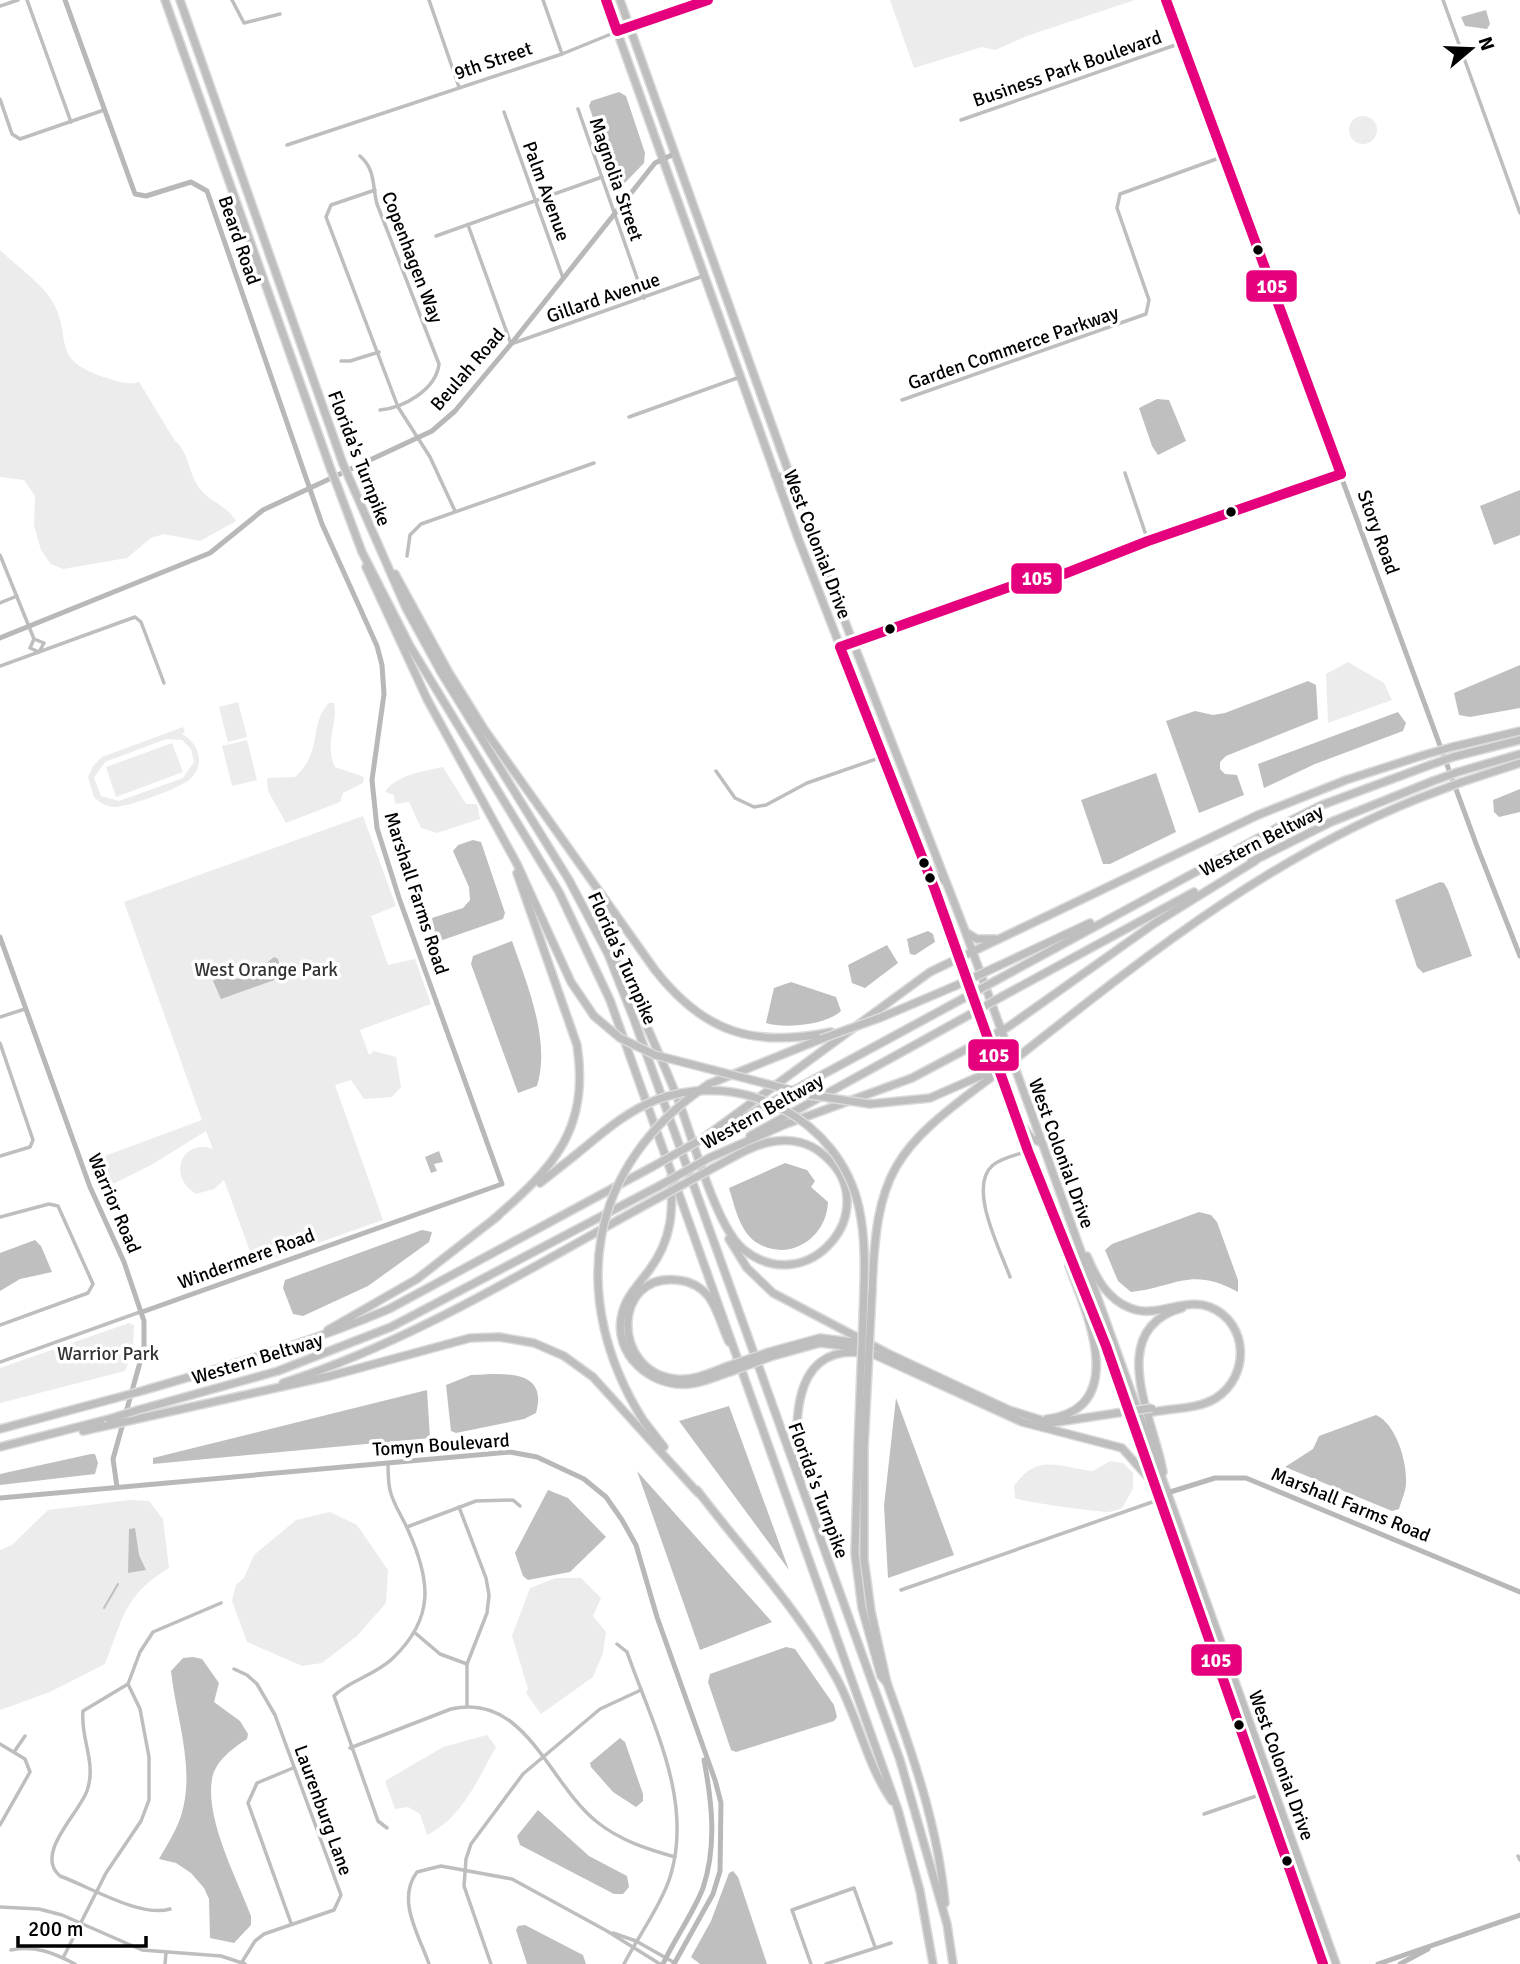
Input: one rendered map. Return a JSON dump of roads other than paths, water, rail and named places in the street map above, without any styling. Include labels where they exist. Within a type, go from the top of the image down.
[{"type":"highway","name":"Florida's Turnpike","points":[[165,0],[362,552],[427,676],[520,826],[571,915],[610,1000],[898,1810],[920,1891],[933,1964]]},
{"type":"highway","name":"Florida's Turnpike","points":[[180,0],[343,464],[373,538],[406,608],[442,674],[569,880],[608,954],[645,1047],[900,1760],[947,1924],[953,1964]]},
{"type":"highway","name":"West Colonial Drive","points":[[606,0],[775,475],[919,850],[1028,1151],[1106,1346],[1157,1499],[1323,1964]]},
{"type":"highway","name":"West Colonial Drive","points":[[620,0],[802,510],[964,928],[1336,1964]]},
{"type":"highway","points":[[705,275],[714,281],[732,315]]},
{"type":"highway","points":[[756,419],[770,442],[778,445]]},
{"type":"highway","points":[[775,475],[785,480],[802,510]]},
{"type":"highway","points":[[373,538],[484,729],[669,988],[693,1011],[731,1031],[786,1040],[831,1032],[882,1017]]},
{"type":"highway","points":[[362,552],[371,581],[427,699],[534,897],[571,982],[594,1016],[620,1038],[655,1055],[810,1095],[870,1104],[929,1098],[988,1076]]},
{"type":"highway","points":[[872,730],[883,746],[895,754]]},
{"type":"highway","points":[[702,1139],[911,985],[958,957],[1258,815],[1346,780],[1452,747],[1520,731]]},
{"type":"highway","name":"Western Beltway","points":[[0,1429],[145,1390],[348,1327],[427,1291],[1114,915],[1322,805],[1430,765],[1520,740]]},
{"type":"highway","name":"Western Beltway","points":[[0,1448],[107,1422],[138,1410],[278,1371],[391,1327],[659,1186],[1001,997],[1331,821],[1458,772],[1520,754]]},
{"type":"highway","points":[[882,757],[899,765]]},
{"type":"highway","points":[[947,1924],[940,1852],[887,1684],[881,1676],[859,1587],[855,1526],[876,1228],[890,1175],[917,1137],[988,1076],[1214,909],[1286,861],[1373,816],[1437,790],[1520,764]]},
{"type":"highway","points":[[486,806],[514,865],[549,958],[577,1045],[581,1072],[576,1115],[558,1156],[541,1177],[495,1219]]},
{"type":"highway","points":[[919,850],[936,877],[946,881]]},
{"type":"highway","points":[[709,1158],[786,1125],[901,1083],[989,1038],[1155,923],[1255,861]]},
{"type":"highway","points":[[569,880],[613,953],[676,1095],[735,1251],[760,1281],[794,1304],[891,1355]]},
{"type":"highway","points":[[639,1421],[620,1379],[604,1333],[598,1284],[603,1232],[620,1180],[640,1147],[667,1116],[709,1084],[882,1017],[1114,915]]},
{"type":"highway","points":[[964,928],[977,939],[999,939]]},
{"type":"highway","points":[[302,1343],[392,1296],[637,1109],[669,1096],[698,1090],[729,1091],[761,1098],[788,1111],[813,1130],[834,1153],[850,1180],[859,1207],[864,1278],[861,1447]]},
{"type":"highway","points":[[1017,1115],[1028,1135],[1042,1143]]},
{"type":"highway","points":[[215,1403],[327,1369],[381,1346],[713,1168],[766,1143],[801,1142],[821,1153],[836,1168],[845,1191],[846,1213],[838,1233],[819,1254],[798,1263],[772,1264],[754,1257],[734,1240],[712,1192]]},
{"type":"highway","points":[[670,1166],[672,1206],[669,1234],[663,1249],[623,1309],[621,1327],[625,1346],[636,1364],[663,1382],[696,1384],[807,1339],[834,1337],[863,1343],[1036,1419],[1066,1422],[1206,1403],[1227,1389],[1238,1371],[1241,1358],[1238,1336],[1233,1326],[1212,1308],[1185,1304],[1138,1311],[1109,1295],[1091,1265],[1043,1158],[1028,1151]]},
{"type":"highway","points":[[1036,1419],[1059,1417],[1077,1407],[1089,1393],[1096,1366],[1093,1330],[1065,1257],[1057,1225]]},
{"type":"highway","points":[[729,1369],[688,1379],[665,1377],[649,1368],[634,1353],[627,1336],[627,1317],[636,1297],[662,1280],[681,1280],[700,1289],[713,1304],[748,1383]]},
{"type":"highway","points":[[1153,1410],[1205,1399],[1229,1381],[1237,1363],[1237,1346],[1232,1332],[1219,1317],[1193,1307],[1173,1311],[1151,1329],[1140,1352],[1138,1382],[1159,1451],[1167,1493]]},
{"type":"highway","points":[[107,1422],[128,1421],[215,1403],[330,1376],[459,1341],[499,1337],[534,1343],[564,1356],[593,1377],[639,1421],[792,1609],[823,1655],[861,1730],[883,1788],[898,1810]]},
{"type":"highway","points":[[770,1354],[820,1343],[849,1345],[1022,1422],[1122,1448],[1140,1466],[1157,1499]]},
{"type":"highway","points":[[806,1499],[795,1421],[808,1378],[817,1367],[836,1355],[859,1352],[880,1358]]},
{"type":"highway","points":[[1046,1427],[1118,1415]]},
{"type":"highway","points":[[1245,1745],[1256,1741]]},
{"type":"highway","points":[[1288,1866],[1296,1879],[1311,1893]]},
{"type":"street","points":[[0,6],[18,0]]},
{"type":"street","points":[[27,0],[71,122]]},
{"type":"street","name":"Beard Road","points":[[65,0],[135,194],[146,197],[191,181],[206,191],[310,489]]},
{"type":"street","points":[[232,0],[244,23],[280,14]]},
{"type":"street","points":[[429,0],[460,88]]},
{"type":"street","points":[[543,0],[562,54]]},
{"type":"street","name":"9th Street","points":[[287,145],[562,54],[617,31],[708,0]]},
{"type":"street","name":"Story Road","points":[[1166,0],[1478,849],[1520,956]]},
{"type":"street","points":[[1443,0],[1520,213]]},
{"type":"street","name":"Business Park Boulevard","points":[[961,120],[1183,43]]},
{"type":"street","points":[[0,99],[12,134],[20,139],[104,110]]},
{"type":"street","name":"Magnolia Street","points":[[578,108],[644,298]]},
{"type":"street","name":"Palm Avenue","points":[[504,112],[563,279]]},
{"type":"street","name":"Beulah Road","points":[[0,638],[210,553],[263,510],[419,439],[455,411],[655,163],[674,154]]},
{"type":"street","points":[[360,156],[368,163],[375,190]]},
{"type":"street","name":"Garden Commerce Parkway","points":[[902,400],[1146,314],[1149,300],[1117,208],[1120,194],[1222,157]]},
{"type":"street","points":[[436,236],[602,177]]},
{"type":"street","name":"Copenhagen Way","points":[[398,407],[418,395],[435,376],[439,364],[385,226],[375,190],[331,205],[326,212],[347,275],[398,407],[445,486],[455,511]]},
{"type":"street","points":[[468,225],[510,344]]},
{"type":"street","name":"Gillard Avenue","points":[[510,344],[705,275]]},
{"type":"street","points":[[341,361],[379,352]]},
{"type":"street","points":[[629,417],[740,377]]},
{"type":"street","points":[[380,410],[398,407]]},
{"type":"street","points":[[407,556],[410,535],[416,527],[594,463]]},
{"type":"street","points":[[1125,473],[1149,541]]},
{"type":"street","points":[[840,647],[1029,580],[1085,567],[1149,541],[1341,474]]},
{"type":"street","name":"Marshall Farms Road","points":[[310,489],[373,636],[382,666],[384,694],[372,780],[382,848],[502,1184]]},
{"type":"street","points":[[0,555],[30,626],[34,639],[30,648],[39,652]]},
{"type":"street","points":[[0,603],[17,596]]},
{"type":"street","points":[[0,666],[138,617],[164,683]]},
{"type":"street","points":[[34,639],[44,643],[39,652]]},
{"type":"street","points":[[716,771],[735,798],[754,807],[766,805],[808,782],[882,757]]},
{"type":"street","name":"Warrior Road","points":[[0,937],[90,1188],[124,1262],[142,1312],[144,1348],[113,1458],[117,1487]]},
{"type":"street","points":[[0,1017],[25,1009]]},
{"type":"street","points":[[0,1043],[33,1140],[30,1147],[0,1156]]},
{"type":"street","points":[[1010,1277],[983,1202],[982,1185],[984,1176],[997,1162],[1028,1151]]},
{"type":"street","name":"Windermere Road","points":[[0,1362],[502,1184]]},
{"type":"street","points":[[0,1217],[49,1204],[58,1206],[93,1284],[88,1293],[0,1325]]},
{"type":"street","name":"Tomyn Boulevard","points":[[0,1498],[510,1452],[537,1457],[562,1467],[606,1497],[636,1545],[657,1617],[721,1803],[720,1871],[713,1894],[675,1964]]},
{"type":"street","points":[[387,1828],[378,1821],[334,1696],[375,1674],[394,1657],[414,1632],[425,1606],[425,1571],[391,1492],[388,1463]]},
{"type":"street","name":"Marshall Farms Road","points":[[1167,1493],[1215,1478],[1246,1478],[1520,1592]]},
{"type":"street","points":[[407,1527],[459,1507],[497,1498],[513,1500],[520,1506]]},
{"type":"street","points":[[901,1590],[1157,1499]]},
{"type":"street","points":[[459,1507],[486,1578],[489,1595],[487,1613],[467,1664],[467,1706]]},
{"type":"street","points":[[170,1909],[157,1913],[142,1910],[60,1876],[53,1870],[50,1860],[52,1850],[81,1804],[91,1774],[83,1711],[128,1684],[140,1652],[153,1632],[221,1602]]},
{"type":"street","points":[[414,1632],[440,1654],[467,1664]]},
{"type":"street","points":[[617,1644],[627,1651],[641,1690],[673,1783],[678,1814],[671,1877],[624,1964]]},
{"type":"street","name":"Laurenburg Lane","points":[[234,1669],[247,1675],[268,1700],[341,1895],[334,1910],[264,1934],[255,1941],[243,1963]]},
{"type":"street","points":[[63,1958],[97,1890],[141,1821],[149,1800],[149,1757],[136,1697],[128,1684]]},
{"type":"street","points":[[491,1964],[467,1897],[464,1870],[471,1844],[523,1774],[600,1709],[641,1690]]},
{"type":"street","points":[[351,1748],[467,1706],[500,1712],[515,1723],[575,1802],[597,1822],[643,1848],[675,1857]]},
{"type":"street","points":[[14,1752],[24,1736]]},
{"type":"street","points":[[0,1744],[29,1765],[29,1778],[0,1825]]},
{"type":"street","name":"Tomyn Boulevard","points":[[663,1962],[702,1889],[709,1859],[712,1826],[701,1746]]},
{"type":"street","points":[[291,1923],[248,1803],[257,1783],[293,1768]]},
{"type":"street","points":[[1204,1814],[1262,1794]]},
{"type":"street","points":[[429,1964],[407,1904],[406,1891],[417,1872],[427,1867],[464,1870],[512,1879],[607,1931],[647,1958],[675,1964]]},
{"type":"street","points":[[811,1964],[792,1910],[854,1888],[875,1947]]},
{"type":"street","points":[[0,1906],[39,1909],[81,1922],[121,1943],[166,1953],[201,1954],[243,1963]]},
{"type":"street","points":[[1378,1964],[1520,1915]]},
{"type":"street","points":[[607,1931],[636,1941],[652,1950],[663,1962]]},
{"type":"street","points":[[826,1964],[891,1942]]},
{"type":"street","points":[[11,1950],[25,1947],[75,1964]]},
{"type":"street","points":[[1400,1964],[1431,1947]]},
{"type":"street","points":[[647,1958],[652,1950]]},
{"type":"street","points":[[165,1964],[166,1953]]},
{"type":"waterway","points":[[104,1608],[118,1584]]},
{"type":"park label","name":"West Orange Park","points":[[266,969]]},
{"type":"park label","name":"Warrior Park","points":[[108,1353]]}]
